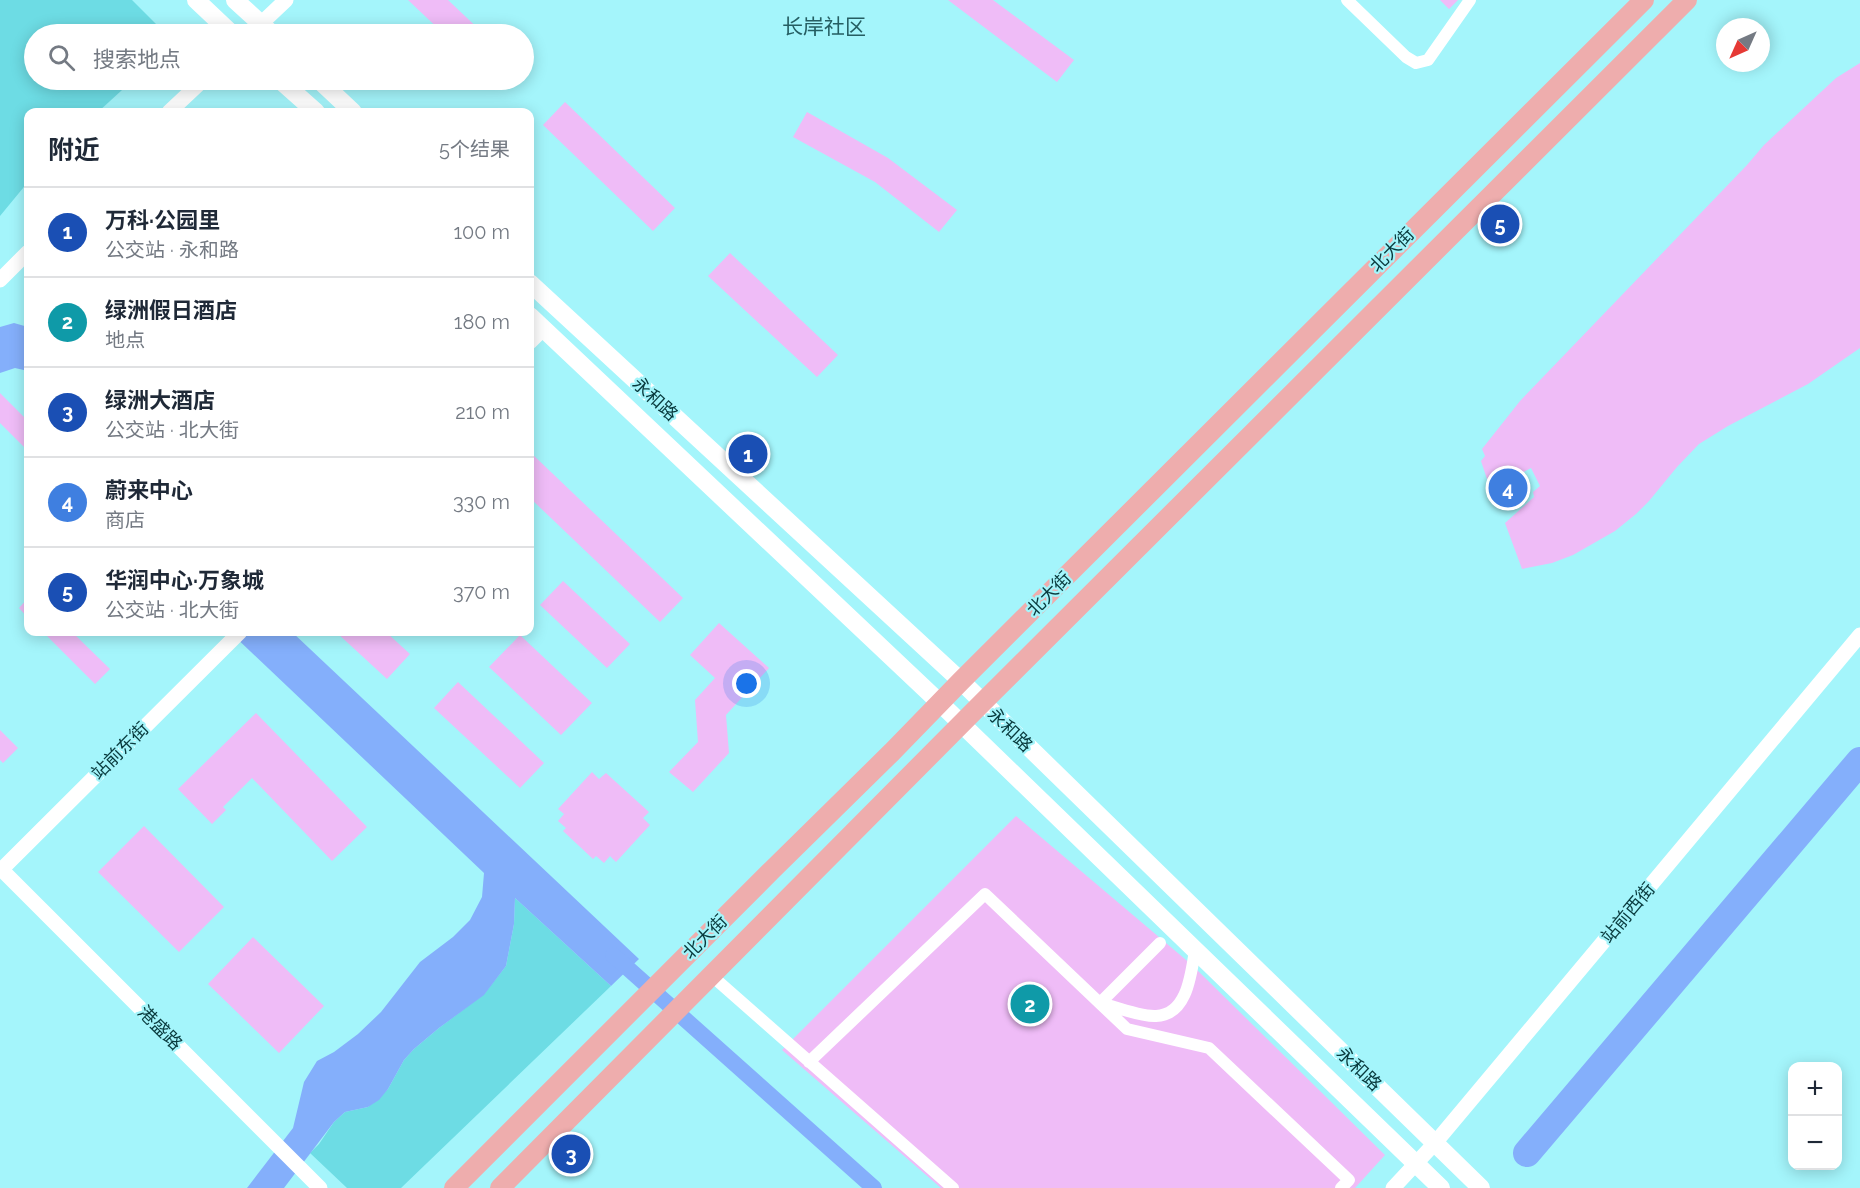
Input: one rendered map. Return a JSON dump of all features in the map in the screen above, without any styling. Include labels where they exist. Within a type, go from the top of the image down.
[{"type":"main road","points":[[196,0],[221,24]]},
{"type":"main road","points":[[235,0],[255,24]]},
{"type":"main road","name":"北大街","points":[[454,1188],[1644,0]]},
{"type":"main road","name":"北大街","points":[[500,1188],[982,703],[1687,0]]},
{"type":"main road","points":[[291,90],[312,108]]},
{"type":"main road","points":[[330,90],[349,108]]},
{"type":"main road","name":"永和路","points":[[534,287],[961,681],[1481,1188]]},
{"type":"main road","name":"永和路","points":[[536,323],[962,724],[1441,1188]]},
{"type":"street","points":[[267,24],[286,0]]},
{"type":"street","points":[[1347,0],[1406,57],[1416,63],[1428,60],[1470,0]]},
{"type":"street","points":[[173,108],[192,90]]},
{"type":"street","points":[[0,280],[24,256]]},
{"type":"street","name":"站前西街","points":[[1393,1188],[1435,1143],[1860,635]]},
{"type":"street","name":"站前东街","points":[[0,869],[236,636]]},
{"type":"street","name":"港盛路","points":[[0,869],[315,1183]]},
{"type":"street","points":[[809,1062],[985,894],[1127,1029],[1209,1048],[1349,1180],[1341,1188]]},
{"type":"street","points":[[1100,1003],[1160,943]]},
{"type":"street","points":[[1100,1003],[1153,1017],[1168,1014],[1184,998],[1194,950]]},
{"type":"street","points":[[712,976],[952,1188]]},
{"type":"shaded area","points":[[0,0],[132,0],[156,24],[24,24],[24,90],[122,90],[102,108],[24,108],[24,187],[0,216]]},
{"type":"shaded area","points":[[14,323],[24,326],[24,370],[15,368],[0,373],[0,327]]},
{"type":"shaded area","points":[[234,636],[296,636],[639,959],[611,986],[515,898],[514,924],[506,966],[484,995],[414,1049],[404,1060],[388,1089],[379,1100],[368,1107],[345,1112],[334,1122],[284,1188],[247,1188],[293,1128],[304,1082],[317,1061],[334,1052],[358,1034],[381,1012],[420,962],[453,937],[470,920],[482,897],[484,873]]},
{"type":"shaded area","points":[[515,898],[611,986],[401,1188],[347,1188],[310,1153],[334,1122],[345,1112],[368,1107],[388,1089],[404,1060],[414,1049],[484,994],[506,966],[514,924]]},
{"type":"building","points":[[408,0],[448,0],[473,24],[433,24]]},
{"type":"building","points":[[948,0],[993,0],[1074,60],[1057,82]]},
{"type":"building","points":[[1440,0],[1458,0],[1449,9]]},
{"type":"building","points":[[1860,63],[1860,348],[1808,384],[1699,444],[1649,501],[1615,531],[1573,555],[1552,563],[1522,569],[1505,523],[1534,497],[1533,492],[1540,486],[1531,468],[1512,478],[1488,482],[1481,461],[1485,456],[1482,449],[1520,401],[1764,145],[1836,78]]},
{"type":"building","points":[[565,102],[675,208],[653,231],[543,125]]},
{"type":"building","points":[[807,112],[888,158],[957,210],[939,232],[875,182],[793,137]]},
{"type":"building","points":[[730,253],[838,355],[817,377],[708,276]]},
{"type":"building","points":[[0,393],[24,417],[24,447],[0,423]]},
{"type":"building","points":[[534,456],[683,598],[660,622],[534,502]]},
{"type":"building","points":[[563,581],[630,644],[607,668],[540,605]]},
{"type":"building","points":[[24,602],[24,614],[19,608]]},
{"type":"building","points":[[719,623],[769,668],[726,715],[729,753],[693,792],[669,772],[698,742],[695,700],[715,678],[690,655]]},
{"type":"building","points":[[47,636],[76,636],[110,669],[95,684]]},
{"type":"building","points":[[340,636],[390,636],[410,654],[387,679]]},
{"type":"building","points":[[521,636],[592,703],[561,735],[489,667]]},
{"type":"building","points":[[458,682],[544,763],[520,788],[434,708]]},
{"type":"building","points":[[256,713],[367,827],[332,861],[252,778],[223,807],[226,810],[212,824],[178,789]]},
{"type":"building","points":[[0,730],[18,748],[3,763],[0,760]]},
{"type":"building","points":[[592,772],[599,779],[606,773],[649,812],[643,818],[650,825],[616,862],[610,856],[604,863],[596,856],[593,859],[563,831],[566,828],[558,821],[564,814],[558,809]]},
{"type":"building","points":[[1016,816],[1192,965],[1385,1155],[1355,1188],[941,1188],[782,1050]]},
{"type":"building","points":[[144,826],[224,907],[179,952],[98,872]]},
{"type":"building","points":[[253,937],[324,1006],[279,1053],[208,984]]},
{"type":"waterway","points":[[1527,1153],[1860,761]]},
{"type":"waterway","points":[[613,955],[874,1188]]},
{"type":"place","name":"华润中心·万象城","points":[[1500,224]]},
{"type":"place","name":"万科·公园里","points":[[748,454]]},
{"type":"place","name":"蔚来中心","points":[[1508,488]]},
{"type":"place","name":"绿洲假日酒店","points":[[1030,1004]]},
{"type":"place","name":"绿洲大酒店","points":[[571,1154]]},
{"type":"district","name":"长岸社区","points":[[824,27]]}]
